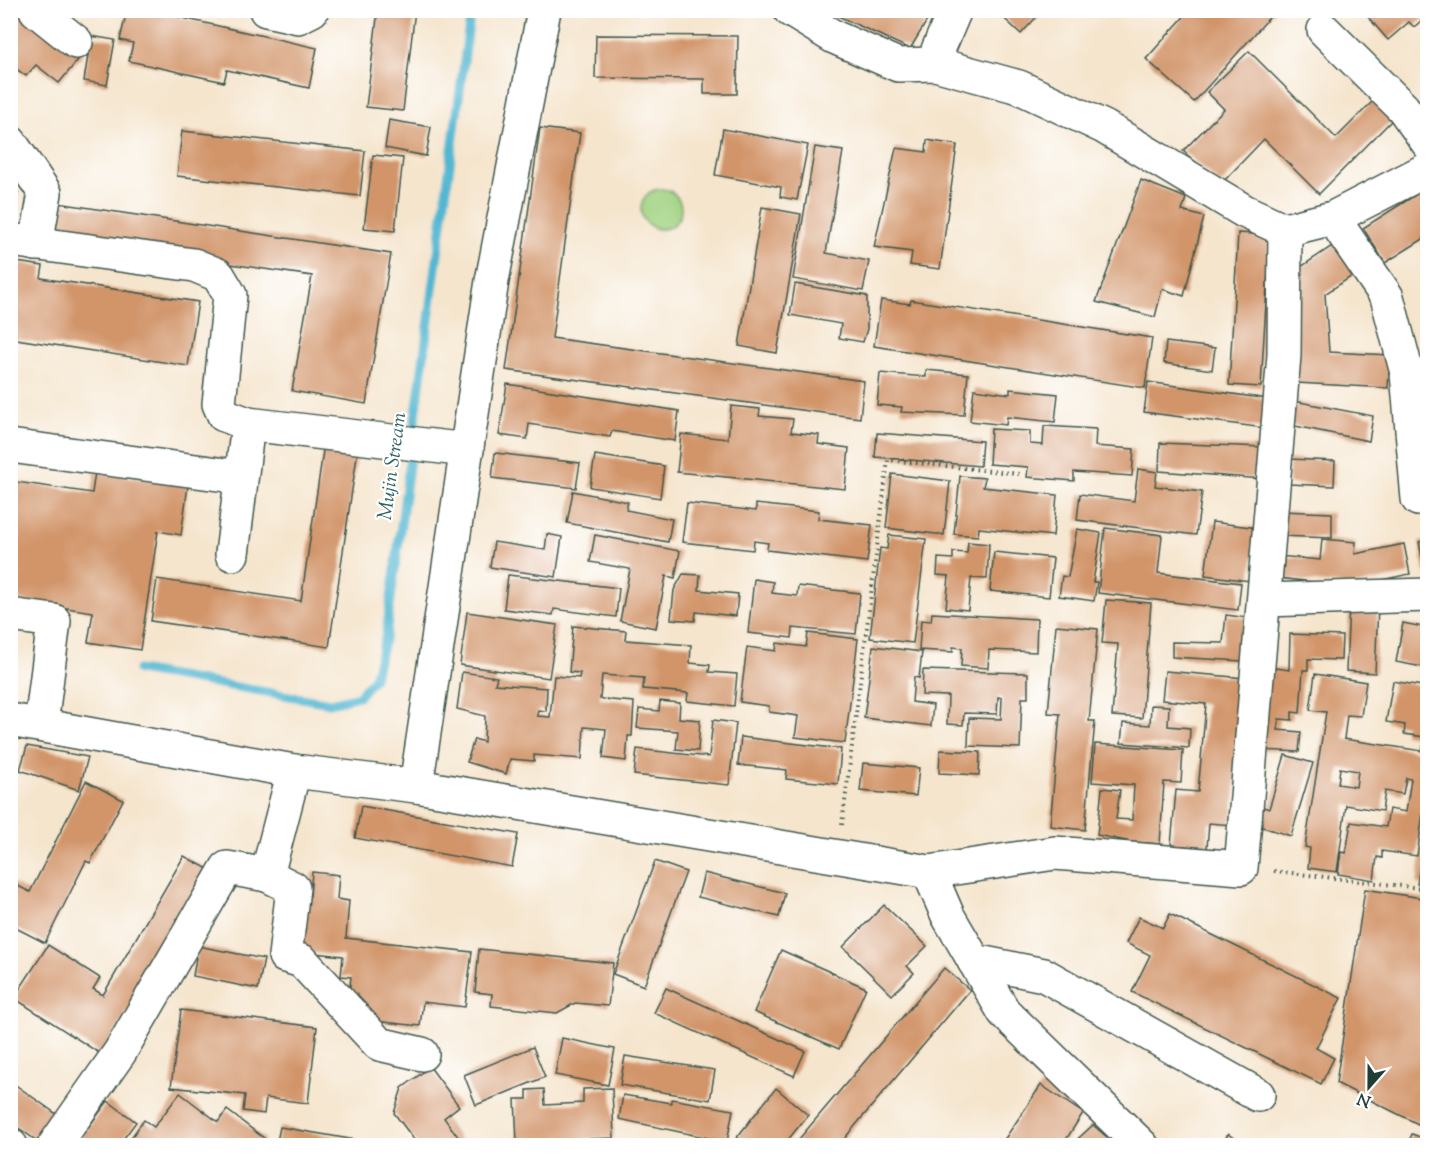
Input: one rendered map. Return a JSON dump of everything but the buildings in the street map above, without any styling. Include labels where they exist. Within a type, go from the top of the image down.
[{"type":"street","points":[[36,10],[76,42]]},
{"type":"street","points":[[266,10],[298,17],[312,10]]},
{"type":"street","points":[[416,786],[492,281],[544,10]]},
{"type":"street","points":[[790,10],[834,37],[898,66],[935,64],[1019,87],[1104,127],[1244,211],[1285,230],[1333,218],[1428,169]]},
{"type":"street","points":[[935,64],[938,50],[955,10]]},
{"type":"street","points":[[1324,30],[1403,108],[1428,143]]},
{"type":"street","points":[[10,142],[45,193],[23,242],[194,265],[218,275],[230,295],[219,404],[224,415],[248,424],[384,442],[467,450]]},
{"type":"street","points":[[1333,218],[1387,297],[1407,373],[1418,499]]},
{"type":"street","points":[[10,615],[54,621],[26,723],[294,771],[416,786],[930,872],[1055,853],[1241,868],[1284,355],[1285,230]]},
{"type":"street","points":[[232,554],[248,424]]},
{"type":"street","points":[[10,446],[241,477]]},
{"type":"street","points":[[1264,600],[1428,595]]},
{"type":"street","points":[[267,875],[294,771]]},
{"type":"street","points":[[54,1146],[120,1052],[227,868],[267,875],[293,888],[285,956],[302,961],[379,1044],[422,1054]]},
{"type":"street","points":[[930,872],[948,916],[1004,1012],[1142,1146]]},
{"type":"street","points":[[974,961],[1044,975],[1258,1095]]},
{"type":"path","points":[[839,856],[888,460],[1020,474]]},
{"type":"path","points":[[1241,868],[1428,889]]},
{"type":"green space","points":[[661,189],[669,190],[675,195],[680,201],[680,217],[675,223],[669,228],[661,229],[653,228],[647,223],[642,217],[641,209],[642,201],[647,195],[653,190]]},
{"type":"waterway","name":"Mujin Stream","points":[[138,670],[330,703],[359,696],[374,678],[386,635],[471,10]]}]
